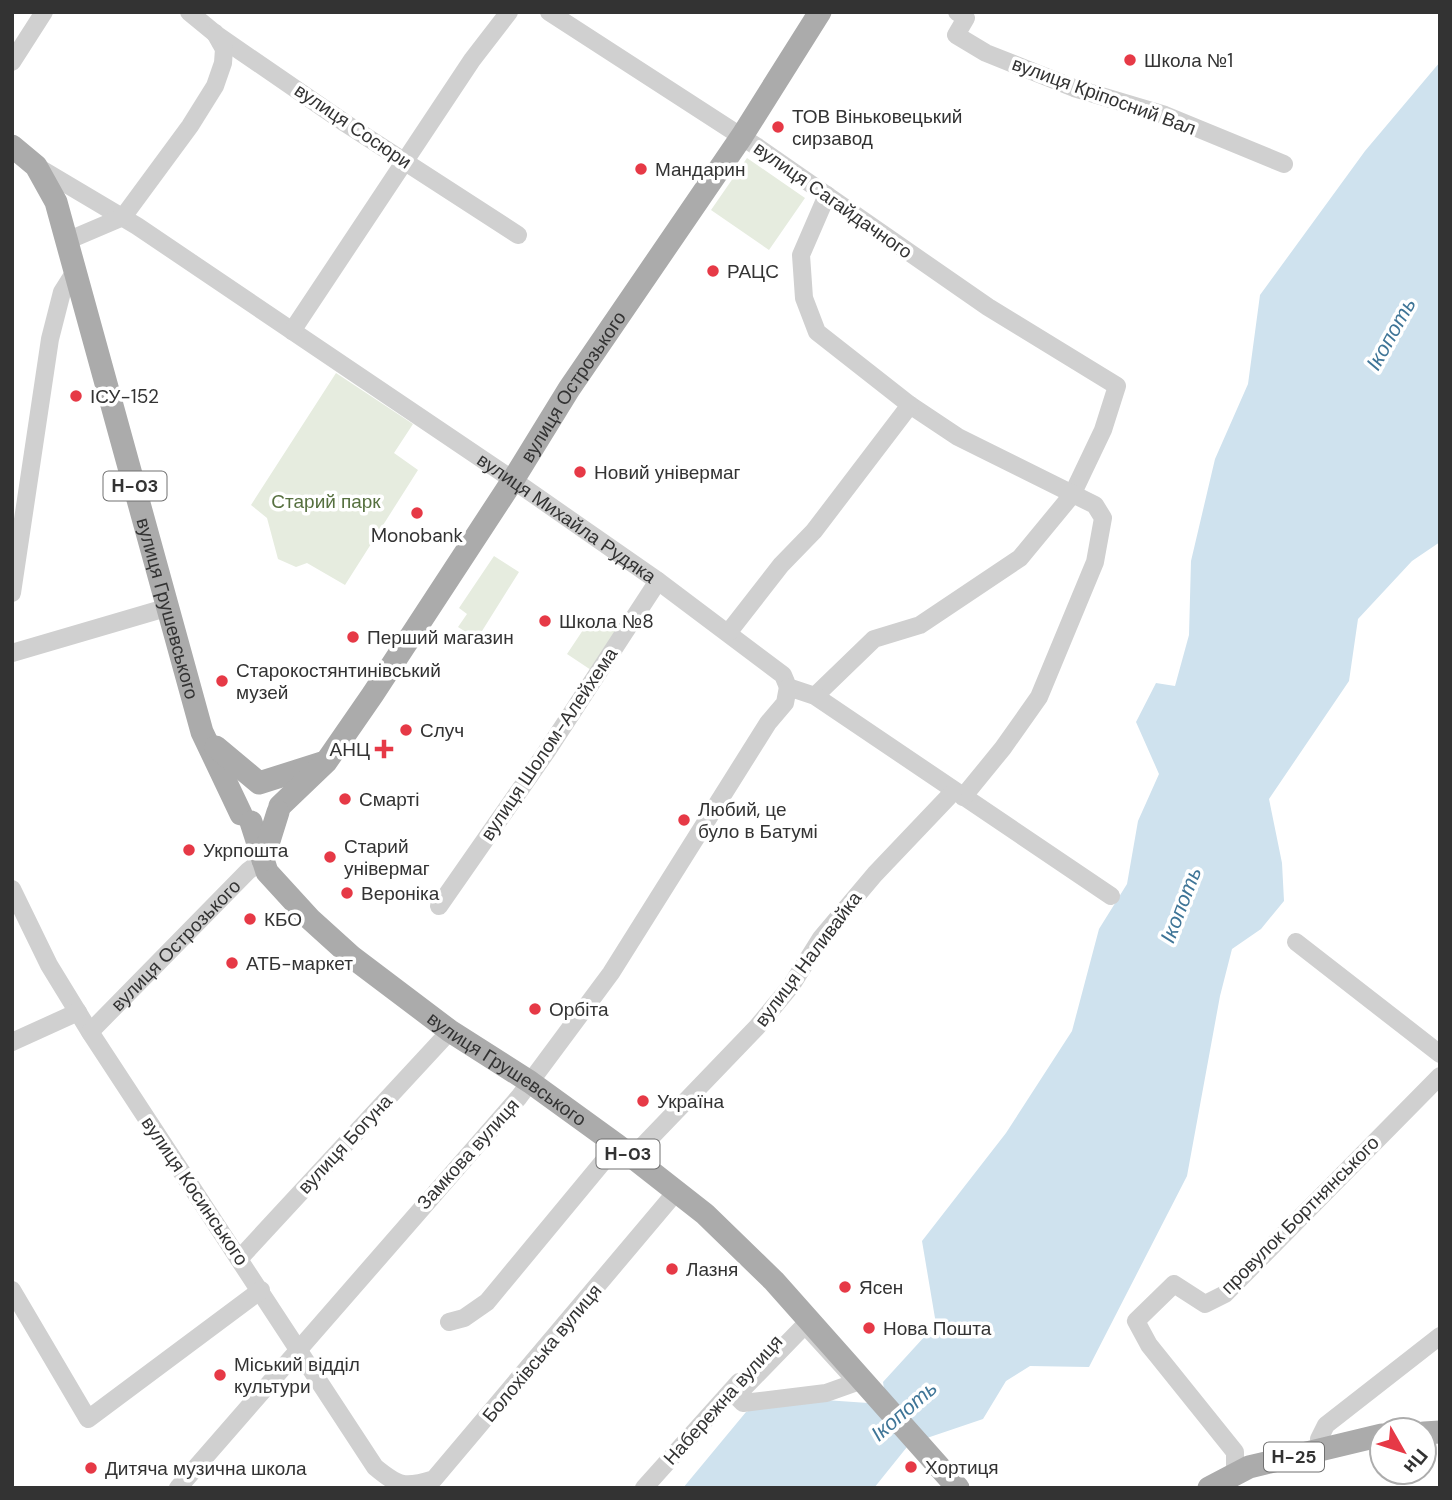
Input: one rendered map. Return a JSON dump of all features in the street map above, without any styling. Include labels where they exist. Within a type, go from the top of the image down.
[{"type":"main road","name":"вулиця Острозького","points":[[279,809],[326,762],[513,480],[569,388],[741,136],[820,12]]},
{"type":"main road","name":"вулиця Михайла Рудяка","points":[[12,146],[36,166]]},
{"type":"main road","name":"вулиця Грушевського","points":[[36,166],[56,202],[69,240],[74,273],[202,732],[246,818],[267,872],[288,898],[339,946],[450,1031],[530,1082],[625,1151],[714,1222],[802,1312],[958,1488]]},
{"type":"main road","name":"вулиця Грушевського","points":[[202,732],[227,760],[259,783]]},
{"type":"main road","points":[[279,809],[270,821],[246,818],[239,802],[244,791],[259,783],[326,762]]},
{"type":"main road","name":"Н-03","points":[[259,783],[272,788],[279,809]]},
{"type":"main road","points":[[263,860],[279,809]]},
{"type":"main road","name":"Н-25","points":[[1209,1488],[1248,1468],[1368,1439]]},
{"type":"street","points":[[12,62],[44,12]]},
{"type":"street","name":"вулиця Сосюри","points":[[190,12],[217,35],[519,235]]},
{"type":"street","points":[[69,240],[123,217],[215,86],[223,62],[223,49],[203,12]]},
{"type":"street","points":[[292,331],[472,60],[509,12]]},
{"type":"street","name":"вулиця Сагайдачного","points":[[549,12],[741,136],[988,307],[1117,386],[1103,430],[1072,495]]},
{"type":"street","name":"вулиця Кріпосний Вал","points":[[957,12],[966,18],[956,34],[986,53],[1074,88],[1165,115],[1284,164]]},
{"type":"street","name":"вулиця Михайла Рудяка","points":[[36,166],[123,217],[513,480],[728,633],[782,676],[788,687],[815,696],[1111,896]]},
{"type":"street","name":"вулиця Наливайка","points":[[449,1322],[464,1318],[487,1303],[625,1151],[757,1027],[791,986],[821,938],[875,874],[1003,748],[1039,698],[1095,562],[1103,518],[1095,505],[958,437],[911,405],[817,332],[804,298],[801,255],[827,195]]},
{"type":"street","points":[[12,593],[50,339],[62,292],[74,273]]},
{"type":"street","points":[[728,633],[781,565],[814,531],[911,405]]},
{"type":"street","points":[[815,696],[874,639],[920,625],[1020,558],[1072,495]]},
{"type":"street","name":"вулиця Шолом-Алейхема","points":[[439,906],[547,751],[658,581]]},
{"type":"street","points":[[12,653],[169,607]]},
{"type":"street","name":"Замкова вулиця","points":[[178,1488],[530,1082],[611,973],[768,723],[785,703],[788,687]]},
{"type":"street","name":"вулиця Острозького","points":[[90,1032],[248,871],[263,860]]},
{"type":"street","name":"вулиця Косинського","points":[[12,889],[49,965],[90,1032],[375,1467],[393,1482]]},
{"type":"street","points":[[1296,942],[1440,1054]]},
{"type":"street","points":[[12,1042],[78,1012]]},
{"type":"street","name":"вулиця Богуна","points":[[240,1258],[450,1031]]},
{"type":"street","name":"провулок Бортнянського","points":[[1235,1474],[1236,1452],[1149,1345],[1136,1321],[1174,1284],[1205,1304],[1225,1294],[1440,1076]]},
{"type":"street","name":"Болохівська вулиця","points":[[393,1482],[410,1486],[434,1479],[676,1192]]},
{"type":"street","points":[[12,1290],[88,1419],[261,1290]]},
{"type":"street","name":"Набережна вулиця","points":[[643,1488],[802,1312]]},
{"type":"street","points":[[805,1325],[857,1382],[826,1393],[743,1403],[736,1396],[805,1325]]},
{"type":"street","points":[[1321,1450],[1319,1439],[1326,1425],[1440,1336]]},
{"type":"green space","points":[[747,158],[805,198],[769,250],[711,210]]},
{"type":"green space","name":"Старий парк","points":[[336,373],[413,424],[394,453],[418,470],[345,585],[307,563],[296,567],[278,559],[267,518],[251,505]]},
{"type":"green space","points":[[494,556],[519,572],[477,639],[458,627],[467,614],[459,608]]},
{"type":"green space","points":[[593,615],[617,631],[591,670],[567,654]]},
{"type":"water","name":"Ікопоть","points":[[1440,62],[1440,542],[1412,561],[1358,619],[1349,681],[1269,799],[1282,863],[1284,901],[1261,929],[1232,949],[1220,996],[1187,1176],[1089,1367],[1030,1366],[1006,1381],[983,1419],[924,1439],[884,1389],[883,1382],[936,1324],[922,1241],[1006,1133],[1072,1031],[1099,929],[1127,884],[1138,821],[1159,774],[1136,722],[1156,683],[1175,686],[1189,635],[1191,561],[1215,459],[1248,384],[1260,295],[1365,151]]},
{"type":"water","points":[[825,1400],[868,1403],[907,1447],[874,1488],[683,1488],[746,1412],[756,1408]]},
{"type":"place","name":"Школа №1","points":[[1130,60]]},
{"type":"place","name":"ТОВ Віньковецький сирзавод","points":[[778,127]]},
{"type":"place","name":"Мандарин","points":[[641,169]]},
{"type":"place","name":"РАЦС","points":[[713,271]]},
{"type":"place","name":"ІСУ-152","points":[[76,396]]},
{"type":"place","name":"Новий універмаг","points":[[580,472]]},
{"type":"place","name":"Monobank","points":[[417,513]]},
{"type":"place","name":"Школа №8","points":[[545,621]]},
{"type":"place","name":"Перший магазин","points":[[353,637]]},
{"type":"place","name":"Старокостянтинівський музей","points":[[222,681]]},
{"type":"place","name":"Случ","points":[[406,730]]},
{"type":"place","name":"АНЦ","points":[[384,749]]},
{"type":"place","name":"Смарті","points":[[345,799]]},
{"type":"place","name":"Любий, це було в Батумі","points":[[684,820]]},
{"type":"place","name":"Укрпошта","points":[[189,850]]},
{"type":"place","name":"Старий універмаг","points":[[330,857]]},
{"type":"place","name":"Вероніка","points":[[347,893]]},
{"type":"place","name":"КБО","points":[[250,919]]},
{"type":"place","name":"АТБ-маркет","points":[[232,963]]},
{"type":"place","name":"Орбіта","points":[[535,1009]]},
{"type":"place","name":"Україна","points":[[643,1101]]},
{"type":"place","name":"Лазня","points":[[672,1269]]},
{"type":"place","name":"Ясен","points":[[845,1287]]},
{"type":"place","name":"Нова Пошта","points":[[869,1328]]},
{"type":"place","name":"Міський відділ культури","points":[[220,1375]]},
{"type":"place","name":"Хортиця","points":[[911,1467]]},
{"type":"place","name":"Дитяча музична школа","points":[[91,1468]]}]
